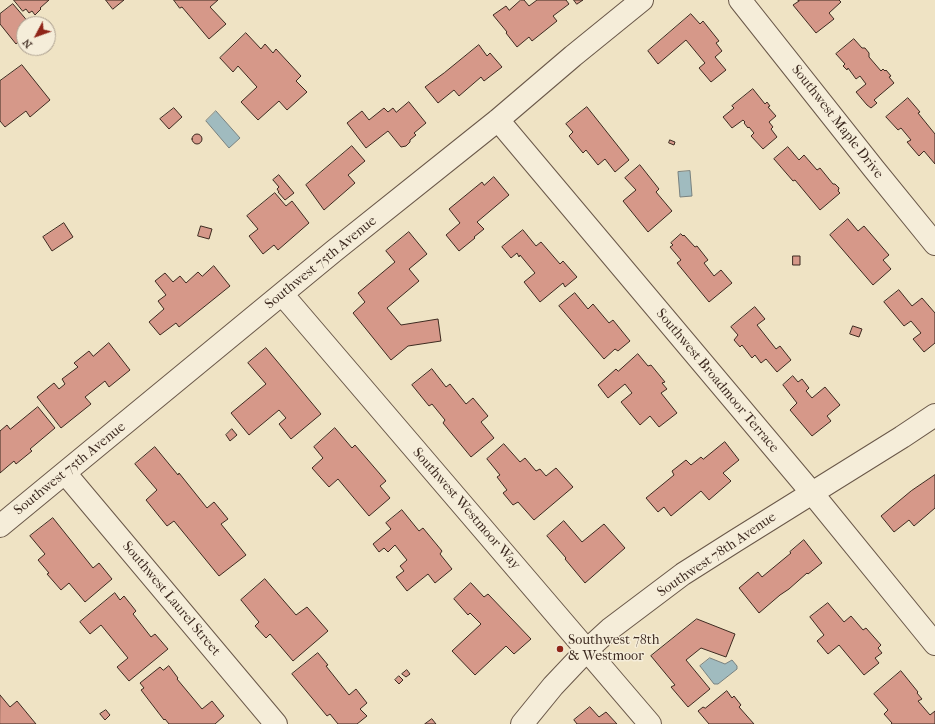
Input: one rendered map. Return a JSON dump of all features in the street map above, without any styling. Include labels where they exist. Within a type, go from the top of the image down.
[{"type":"street","name":"Southwest 75th Avenue","points":[[0,526],[282,294],[498,120],[642,0]]},
{"type":"street","name":"Southwest Maple Drive","points":[[740,0],[935,244]]},
{"type":"street","name":"Southwest Broadmoor Terrace","points":[[498,120],[812,493],[935,644]]},
{"type":"street","name":"Southwest Westmoor Way","points":[[282,294],[650,724]]},
{"type":"street","name":"Southwest 78th Avenue","points":[[522,724],[553,686],[587,650],[610,629],[683,574],[935,415]]},
{"type":"street","name":"Southwest Laurel Street","points":[[65,473],[276,724]]},
{"type":"water","points":[[216,111],[240,138],[229,148],[206,121]]},
{"type":"water","points":[[690,171],[692,196],[680,197],[678,172]]},
{"type":"water","points":[[710,658],[725,664],[732,660],[737,666],[737,669],[718,684],[714,684],[700,666]]},
{"type":"building","points":[[14,0],[49,0],[35,15],[32,11],[29,13],[26,9],[23,11]]},
{"type":"building","points":[[106,0],[124,0],[113,9]]},
{"type":"building","points":[[174,0],[218,0],[210,7],[226,24],[209,39],[182,7],[180,8]]},
{"type":"building","points":[[521,0],[524,0],[529,6],[537,0],[566,0],[569,4],[553,16],[557,21],[532,41],[529,37],[517,47],[493,15],[506,6],[509,10]]},
{"type":"building","points":[[574,0],[583,0],[577,4]]},
{"type":"building","points":[[798,0],[839,0],[841,2],[829,13],[834,19],[816,33],[793,5],[799,1]]},
{"type":"building","points":[[13,4],[23,16],[16,16],[16,44],[0,24],[0,14]]},
{"type":"building","points":[[691,14],[700,24],[703,21],[719,41],[716,43],[722,51],[715,57],[726,70],[711,82],[699,68],[705,63],[686,40],[658,64],[648,51]]},
{"type":"building","points":[[246,33],[261,49],[265,44],[273,53],[276,49],[301,76],[296,81],[307,92],[287,110],[279,101],[258,120],[241,102],[257,87],[238,66],[233,72],[220,58]]},
{"type":"building","points":[[854,39],[862,48],[865,48],[869,53],[869,57],[881,71],[883,69],[885,71],[886,70],[894,83],[874,100],[877,103],[871,108],[856,92],[866,84],[860,76],[856,79],[848,68],[847,70],[843,66],[845,64],[836,54]]},
{"type":"building","points":[[479,45],[487,56],[490,53],[502,67],[484,81],[481,77],[459,96],[454,90],[438,103],[425,87]]},
{"type":"building","points":[[22,65],[50,100],[30,117],[26,111],[5,127],[0,121],[0,81]]},
{"type":"building","points":[[753,89],[765,104],[767,102],[770,106],[768,107],[776,116],[769,122],[773,127],[771,129],[777,137],[763,149],[751,136],[754,133],[749,127],[748,128],[743,120],[732,128],[723,117],[734,108],[732,106]]},
{"type":"building","points":[[908,98],[920,112],[918,113],[935,134],[935,164],[924,151],[919,156],[907,142],[911,140],[901,128],[898,130],[886,117]]},
{"type":"building","points":[[409,102],[426,123],[414,133],[416,135],[406,146],[401,147],[388,131],[366,148],[347,123],[362,111],[369,120],[384,108],[388,112],[393,108],[396,112]]},
{"type":"building","points":[[587,107],[629,160],[615,172],[605,159],[598,165],[586,150],[583,153],[569,136],[573,132],[566,124]]},
{"type":"building","points":[[174,108],[182,117],[169,129],[160,119]]},
{"type":"building","points":[[195,134],[199,134],[201,135],[201,143],[195,144],[192,141],[192,137]]},
{"type":"building","points":[[670,140],[675,142],[674,145],[669,143]]},
{"type":"building","points":[[352,146],[365,161],[348,175],[355,183],[324,210],[306,185]]},
{"type":"building","points":[[788,147],[799,160],[804,155],[817,170],[820,168],[833,184],[839,188],[838,191],[840,193],[820,210],[795,180],[793,181],[774,159]]},
{"type":"building","points":[[640,165],[659,189],[656,192],[672,211],[648,232],[623,201],[636,190],[625,178]]},
{"type":"building","points":[[279,175],[294,193],[285,200],[278,192],[277,189],[279,187],[273,180]]},
{"type":"building","points":[[494,177],[509,195],[477,222],[484,229],[459,251],[446,235],[460,223],[449,209],[482,182],[484,185]]},
{"type":"building","points":[[275,193],[286,206],[292,201],[309,223],[278,250],[274,245],[263,254],[249,236],[258,229],[247,216]]},
{"type":"building","points":[[848,219],[858,231],[864,226],[889,255],[883,260],[891,269],[873,285],[830,235]]},
{"type":"building","points":[[64,223],[73,237],[52,251],[43,237]]},
{"type":"building","points":[[201,226],[212,229],[209,239],[198,236]]},
{"type":"building","points":[[523,230],[536,246],[541,242],[560,264],[563,261],[577,277],[565,287],[563,283],[540,302],[524,282],[535,273],[520,255],[519,257],[517,253],[511,258],[502,247]]},
{"type":"building","points":[[409,232],[427,254],[409,269],[419,281],[387,308],[401,325],[438,319],[441,341],[408,346],[391,360],[353,313],[365,302],[358,293],[395,262],[386,251]]},
{"type":"building","points":[[681,234],[683,236],[684,235],[695,247],[697,246],[708,260],[704,263],[714,276],[721,270],[732,283],[709,302],[677,263],[681,260],[670,247],[673,245],[671,243]]},
{"type":"building","points":[[793,256],[800,256],[800,265],[793,265]]},
{"type":"building","points":[[214,266],[230,286],[179,327],[176,323],[160,335],[149,322],[164,309],[158,301],[166,295],[155,281],[165,273],[173,282],[180,276],[186,283],[198,272],[202,276]]},
{"type":"building","points":[[899,290],[912,306],[922,298],[935,313],[935,343],[924,352],[913,339],[921,333],[911,321],[904,326],[884,302]]},
{"type":"building","points":[[575,293],[588,309],[593,304],[609,323],[613,320],[630,341],[618,351],[615,349],[604,359],[559,306]]},
{"type":"building","points":[[755,307],[765,319],[757,325],[776,349],[780,346],[791,360],[777,372],[766,359],[761,363],[755,355],[752,358],[742,345],[740,347],[734,340],[738,335],[731,327]]},
{"type":"building","points":[[853,326],[862,329],[859,337],[850,334]]},
{"type":"building","points":[[109,343],[130,370],[109,387],[105,381],[85,397],[91,404],[61,428],[37,397],[54,383],[59,389],[65,384],[62,379],[78,367],[74,363],[89,351],[93,356]]},
{"type":"building","points":[[266,348],[321,414],[291,439],[279,424],[286,418],[279,410],[249,435],[231,413],[266,384],[248,363]]},
{"type":"building","points":[[638,354],[648,366],[651,365],[665,382],[662,383],[667,389],[661,393],[677,413],[659,427],[650,416],[640,425],[621,402],[632,393],[625,384],[608,398],[598,385],[616,369],[618,371]]},
{"type":"building","points":[[432,369],[446,387],[450,384],[466,404],[473,398],[488,416],[481,422],[494,438],[471,457],[443,423],[445,420],[432,404],[429,406],[412,385]]},
{"type":"building","points":[[793,376],[798,382],[802,379],[809,388],[806,391],[812,398],[825,387],[840,405],[827,416],[831,421],[812,436],[790,410],[797,403],[783,385]]},
{"type":"building","points":[[38,407],[55,428],[30,449],[32,451],[16,464],[14,461],[0,473],[0,431],[7,425],[10,429]]},
{"type":"building","points":[[335,428],[352,448],[355,445],[386,481],[380,486],[390,498],[369,516],[338,479],[329,487],[312,468],[323,458],[314,447]]},
{"type":"building","points":[[232,429],[237,435],[230,441],[226,435]]},
{"type":"building","points":[[725,442],[739,460],[723,473],[731,481],[709,500],[701,491],[671,516],[664,507],[658,512],[646,498],[674,475],[672,471],[686,460],[691,465],[701,457],[703,459]]},
{"type":"building","points":[[504,444],[520,462],[525,458],[536,471],[540,469],[546,476],[556,468],[573,487],[534,520],[518,502],[513,505],[503,493],[507,490],[497,477],[500,475],[487,459]]},
{"type":"building","points":[[155,447],[178,475],[179,473],[207,508],[214,502],[228,519],[221,524],[246,555],[219,576],[174,521],[167,526],[146,500],[157,490],[135,464]]},
{"type":"building","points":[[935,475],[935,508],[914,526],[909,520],[894,532],[881,516],[911,491]]},
{"type":"building","points":[[402,510],[419,531],[423,528],[442,551],[440,554],[452,569],[435,583],[428,574],[407,591],[396,577],[404,571],[400,566],[407,560],[395,545],[388,552],[384,548],[379,552],[373,544],[391,529],[386,523]]},
{"type":"building","points":[[53,518],[93,568],[99,563],[112,579],[85,602],[69,583],[61,590],[47,574],[49,573],[38,560],[45,554],[30,536]]},
{"type":"building","points":[[564,521],[582,542],[604,524],[625,548],[585,583],[547,536]]},
{"type":"building","points":[[804,540],[822,563],[808,574],[807,573],[759,613],[739,588],[758,572],[762,577]]},
{"type":"building","points":[[265,579],[296,615],[307,607],[328,631],[293,661],[270,634],[266,638],[255,626],[259,622],[241,600]]},
{"type":"building","points":[[471,583],[484,597],[488,594],[531,639],[514,654],[506,646],[475,675],[452,651],[481,624],[470,613],[468,615],[454,599]]},
{"type":"building","points":[[115,593],[120,600],[124,596],[136,611],[133,614],[151,637],[155,634],[168,649],[129,681],[117,667],[128,658],[101,625],[90,634],[80,622]]},
{"type":"building","points":[[828,603],[844,622],[851,616],[863,630],[866,628],[881,645],[878,648],[882,653],[875,658],[879,663],[864,675],[839,645],[828,654],[817,641],[824,635],[810,617]]},
{"type":"building","points":[[697,619],[735,634],[726,657],[701,648],[686,660],[710,689],[688,707],[671,687],[675,685],[651,656]]},
{"type":"building","points":[[318,653],[328,665],[326,666],[349,695],[356,689],[367,703],[360,709],[367,716],[357,724],[338,724],[330,714],[327,716],[292,674]]},
{"type":"building","points":[[169,666],[178,678],[177,679],[202,709],[212,701],[224,716],[215,724],[169,724],[165,719],[164,720],[141,690],[144,688],[140,683],[160,667],[163,670]]},
{"type":"building","points":[[407,670],[410,674],[406,677],[402,674]]},
{"type":"building","points":[[901,671],[922,699],[918,701],[930,715],[935,711],[935,724],[891,724],[892,723],[884,714],[888,710],[874,694]]},
{"type":"building","points":[[399,676],[403,680],[399,684],[395,680]]},
{"type":"building","points":[[727,691],[732,698],[734,696],[741,705],[739,707],[754,724],[709,724],[698,711],[703,707],[705,708]]},
{"type":"building","points":[[0,695],[10,707],[17,701],[36,724],[0,724]]},
{"type":"building","points":[[590,707],[599,717],[606,712],[617,724],[577,724],[574,720]]},
{"type":"building","points":[[106,710],[110,715],[105,720],[100,714]]},
{"type":"building","points":[[432,719],[436,724],[425,724]]},
{"type":"place","name":"Southwest 78th & Westmoor","points":[[560,649]]}]
